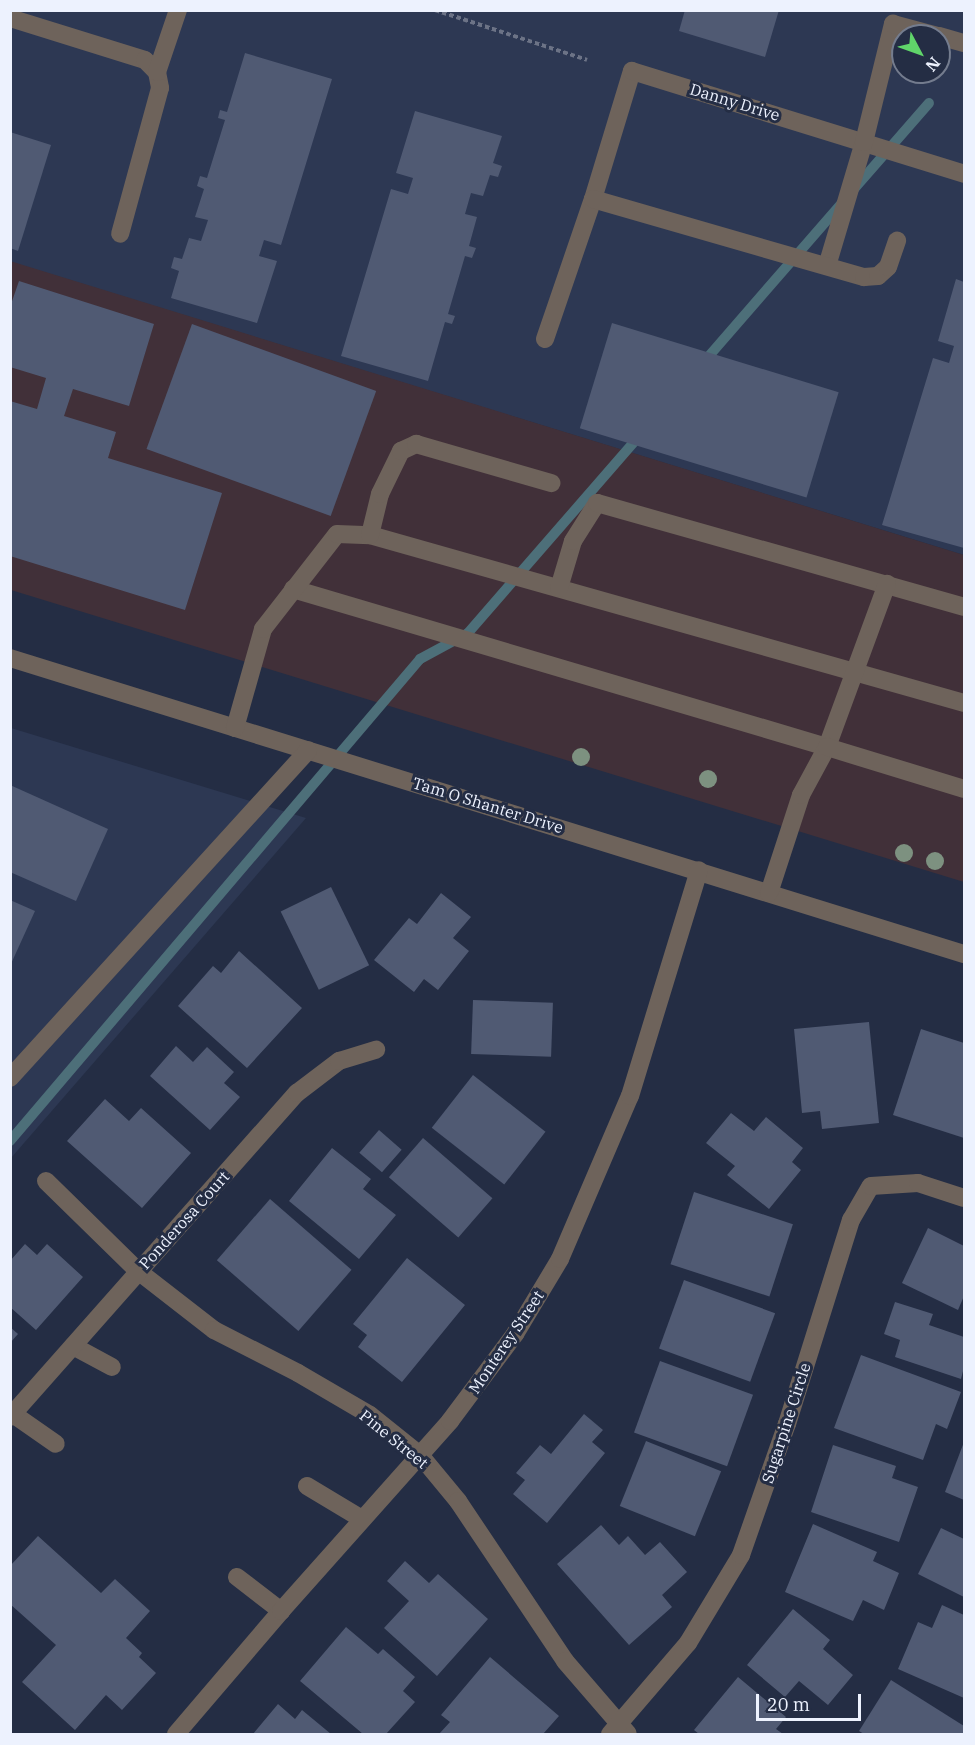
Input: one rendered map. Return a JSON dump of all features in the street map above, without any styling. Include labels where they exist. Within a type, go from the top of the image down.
[{"type":"street","points":[[120,234],[160,88],[157,72],[178,10]]},
{"type":"street","points":[[827,266],[864,142],[895,17],[911,24]]},
{"type":"street","points":[[10,18],[145,60],[157,72]]},
{"type":"street","name":"Danny Drive","points":[[593,199],[632,71],[964,174]]},
{"type":"street","points":[[545,339],[593,199],[864,277],[878,276],[888,267],[897,241]]},
{"type":"street","points":[[370,535],[380,494],[393,465],[401,452],[416,444],[551,483]]},
{"type":"street","points":[[559,588],[573,541],[597,503],[964,607]]},
{"type":"street","points":[[235,728],[263,629],[337,534],[370,535],[854,670],[964,703]]},
{"type":"street","points":[[769,893],[801,795],[827,747],[887,584]]},
{"type":"street","points":[[293,589],[964,789]]},
{"type":"street","name":"Tam O Shanter Drive","points":[[10,658],[964,954]]},
{"type":"street","points":[[10,1078],[308,750]]},
{"type":"street","name":"Monterey Street","points":[[176,1734],[281,1611],[450,1421],[515,1334],[560,1258],[630,1096],[699,870]]},
{"type":"street","name":"Ponderosa Court","points":[[12,1415],[297,1094],[339,1061],[376,1050]]},
{"type":"street","name":"Pine Street","points":[[46,1181],[138,1271],[214,1330],[298,1373],[370,1415],[420,1455],[458,1501],[565,1661],[619,1731]]},
{"type":"street","name":"Sugarpine Circle","points":[[619,1731],[688,1643],[741,1555],[787,1424],[850,1220],[871,1186],[918,1183],[964,1198]]},
{"type":"street","points":[[73,1346],[112,1367]]},
{"type":"street","points":[[12,1415],[56,1444]]},
{"type":"street","points":[[308,1486],[362,1519]]},
{"type":"street","points":[[237,1577],[281,1611]]},
{"type":"path","points":[[435,10],[587,60]]},
{"type":"shaded area","points":[[10,11],[964,11],[964,555],[11,262]]},
{"type":"shaded area","points":[[10,261],[964,555],[964,882],[11,590]]},
{"type":"shaded area","points":[[11,728],[306,818],[11,1158]]},
{"type":"building","points":[[685,10],[779,10],[765,57],[679,31]]},
{"type":"building","points":[[245,53],[332,79],[281,245],[264,240],[259,256],[277,261],[257,323],[171,298],[179,271],[171,268],[174,257],[182,259],[189,238],[201,241],[208,220],[195,217],[204,189],[197,186],[200,176],[207,178],[225,120],[218,118],[220,110],[227,112]]},
{"type":"building","points":[[415,111],[502,136],[493,163],[502,166],[498,177],[490,175],[483,196],[471,193],[465,214],[477,217],[469,246],[476,248],[472,258],[465,256],[448,314],[455,316],[452,324],[445,322],[428,381],[341,356],[391,189],[408,194],[413,178],[396,173]]},
{"type":"building","points":[[10,132],[51,145],[18,251],[10,248]]},
{"type":"building","points":[[956,279],[964,282],[964,548],[882,525],[933,358],[949,363],[954,346],[938,341]]},
{"type":"building","points":[[19,281],[154,324],[129,406],[73,389],[64,416],[116,432],[108,458],[222,493],[185,610],[10,556],[10,401],[37,409],[46,378],[10,367],[10,307]]},
{"type":"building","points":[[612,323],[839,392],[806,497],[580,428]]},
{"type":"building","points":[[192,324],[376,391],[331,516],[147,449]]},
{"type":"building","points":[[10,785],[108,829],[76,901],[10,872]]},
{"type":"building","points":[[331,887],[369,965],[319,990],[281,912]]},
{"type":"building","points":[[441,893],[471,917],[453,938],[469,951],[438,990],[424,979],[414,992],[374,960],[409,918],[417,924]]},
{"type":"building","points":[[10,900],[35,911],[10,966]]},
{"type":"building","points":[[239,951],[302,1008],[247,1068],[178,1006],[213,966],[221,973]]},
{"type":"building","points":[[473,1000],[553,1003],[551,1057],[471,1054]]},
{"type":"building","points":[[869,1022],[879,1123],[822,1129],[820,1111],[802,1113],[794,1029]]},
{"type":"building","points":[[921,1029],[964,1043],[964,1138],[893,1115]]},
{"type":"building","points":[[176,1046],[193,1062],[207,1047],[234,1072],[224,1083],[240,1097],[210,1130],[150,1076]]},
{"type":"building","points":[[473,1075],[545,1132],[504,1184],[432,1128]]},
{"type":"building","points":[[105,1099],[129,1121],[141,1108],[191,1153],[142,1208],[67,1141]]},
{"type":"building","points":[[731,1113],[754,1131],[766,1117],[803,1148],[792,1162],[801,1170],[769,1209],[727,1175],[735,1166],[706,1143]]},
{"type":"building","points":[[379,1130],[402,1150],[382,1172],[359,1153]]},
{"type":"building","points":[[423,1138],[492,1198],[458,1238],[389,1177]]},
{"type":"building","points":[[332,1148],[371,1179],[363,1189],[396,1215],[359,1259],[289,1201]]},
{"type":"building","points":[[694,1192],[793,1224],[769,1296],[671,1264]]},
{"type":"building","points":[[270,1199],[352,1270],[298,1331],[217,1260]]},
{"type":"building","points":[[928,1228],[964,1246],[964,1296],[958,1310],[902,1283]]},
{"type":"building","points":[[25,1244],[37,1255],[47,1244],[83,1277],[36,1330],[10,1307],[10,1261]]},
{"type":"building","points":[[407,1258],[465,1305],[402,1382],[358,1347],[367,1335],[353,1324]]},
{"type":"building","points":[[684,1280],[775,1313],[750,1382],[659,1349]]},
{"type":"building","points":[[895,1302],[933,1314],[929,1325],[964,1337],[964,1367],[961,1379],[895,1357],[900,1340],[884,1334]]},
{"type":"building","points":[[10,1327],[18,1334],[10,1343]]},
{"type":"building","points":[[861,1355],[961,1392],[947,1429],[936,1424],[923,1460],[834,1428]]},
{"type":"building","points":[[660,1361],[753,1395],[727,1466],[634,1432]]},
{"type":"building","points":[[584,1414],[603,1430],[592,1442],[605,1453],[547,1523],[513,1494],[525,1480],[516,1473],[540,1445],[551,1454]]},
{"type":"building","points":[[646,1441],[721,1471],[695,1536],[620,1506]]},
{"type":"building","points":[[964,1442],[964,1500],[945,1492]]},
{"type":"building","points":[[833,1445],[896,1466],[892,1478],[918,1487],[899,1542],[811,1512]]},
{"type":"building","points":[[813,1524],[877,1552],[873,1561],[899,1573],[884,1610],[863,1600],[853,1621],[785,1592]]},
{"type":"building","points":[[601,1525],[619,1545],[628,1536],[645,1555],[660,1542],[687,1572],[662,1595],[672,1607],[629,1645],[557,1564]]},
{"type":"building","points":[[941,1528],[964,1539],[964,1597],[918,1574]]},
{"type":"building","points":[[38,1536],[101,1593],[115,1579],[150,1611],[126,1638],[142,1653],[139,1657],[156,1673],[122,1710],[106,1695],[75,1730],[22,1682],[56,1645],[10,1604],[10,1566]]},
{"type":"building","points":[[405,1561],[429,1583],[438,1574],[488,1619],[437,1676],[384,1628],[409,1601],[387,1581]]},
{"type":"building","points":[[942,1605],[964,1615],[964,1698],[898,1669],[918,1622],[932,1628]]},
{"type":"building","points":[[793,1609],[830,1640],[823,1649],[853,1675],[828,1705],[799,1681],[785,1697],[747,1665]]},
{"type":"building","points":[[346,1627],[378,1654],[383,1649],[415,1677],[403,1691],[415,1702],[386,1734],[363,1734],[300,1681]]},
{"type":"building","points":[[490,1657],[559,1716],[543,1734],[439,1734],[450,1722],[441,1715]]},
{"type":"building","points":[[738,1677],[786,1717],[776,1729],[783,1734],[699,1734],[694,1730]]},
{"type":"building","points":[[891,1680],[964,1726],[964,1734],[864,1734],[859,1731]]},
{"type":"building","points":[[278,1704],[295,1719],[302,1710],[331,1734],[253,1734]]},
{"type":"waterway","points":[[854,189],[929,103]]},
{"type":"waterway","points":[[702,364],[842,203]]},
{"type":"waterway","points":[[10,1141],[420,659],[468,633],[641,434]]}]
